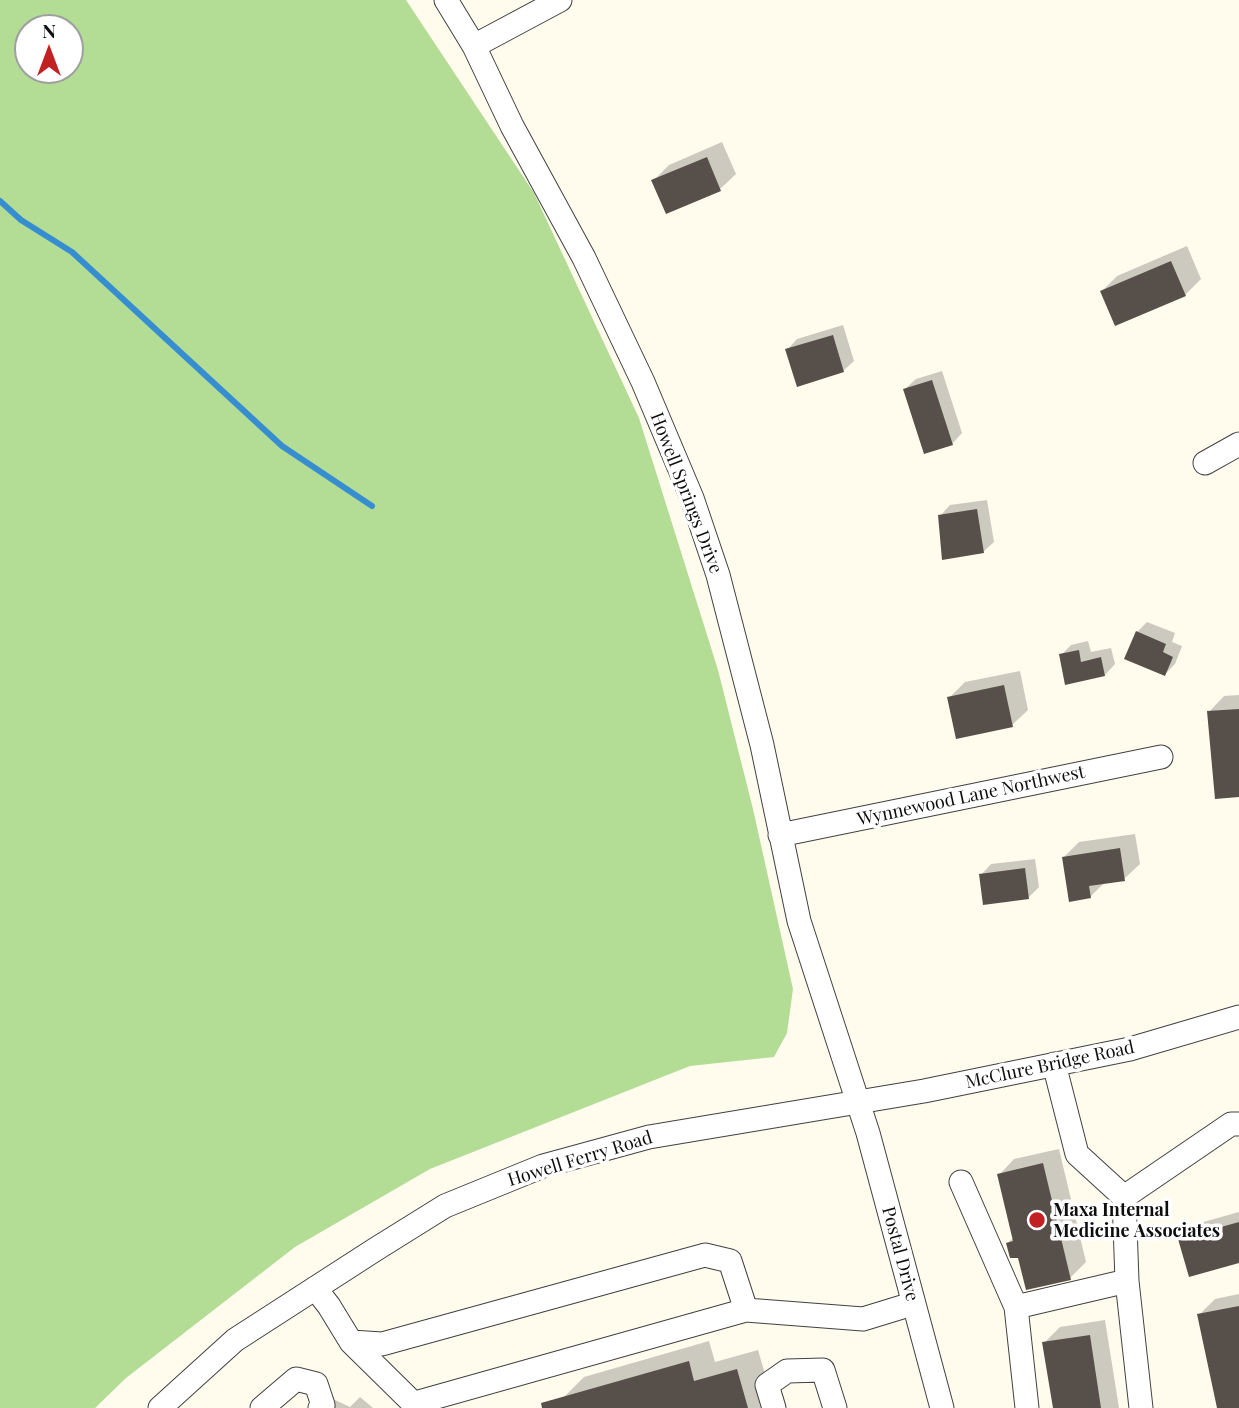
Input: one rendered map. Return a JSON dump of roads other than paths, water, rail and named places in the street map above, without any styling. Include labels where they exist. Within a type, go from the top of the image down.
[{"type":"street","name":"Howell Springs Drive","points":[[446,0],[474,46],[512,126],[584,258],[643,382],[692,498],[718,575],[762,745],[799,920],[858,1101]]},
{"type":"street","points":[[474,46],[560,0]]},
{"type":"street","points":[[1205,463],[1239,444]]},
{"type":"street","name":"Wynnewood Lane Northwest","points":[[780,835],[1161,757]]},
{"type":"street","name":"McClure Bridge Road","points":[[858,1101],[923,1091],[1130,1049],[1239,1017]]},
{"type":"street","points":[[1054,1064],[1077,1154],[1124,1197],[1127,1281],[1141,1408]]},
{"type":"street","name":"Howell Ferry Road","points":[[160,1408],[235,1340],[445,1206],[543,1167],[649,1137],[858,1101]]},
{"type":"street","name":"Postal Drive","points":[[858,1101],[942,1408]]},
{"type":"street","points":[[1124,1197],[1231,1125],[1239,1124]]},
{"type":"street","points":[[961,1182],[1016,1307],[1027,1408]]},
{"type":"street","points":[[351,1342],[382,1344],[705,1255],[730,1261],[746,1310]]},
{"type":"street","points":[[1016,1307],[1127,1281]]},
{"type":"street","points":[[314,1288],[351,1342],[417,1406],[746,1310],[863,1319],[912,1304]]},
{"type":"street","points":[[774,1408],[767,1385],[788,1371],[823,1370],[835,1408]]},
{"type":"street","points":[[262,1408],[286,1385],[296,1379],[305,1379],[316,1384],[321,1392],[323,1405],[320,1408]]},
{"type":"waterway","points":[[0,201],[21,220],[72,252],[282,446],[372,506]]},
{"type":"place","name":"Maxa Internal Medicine Associates","points":[[1037,1220]]}]
